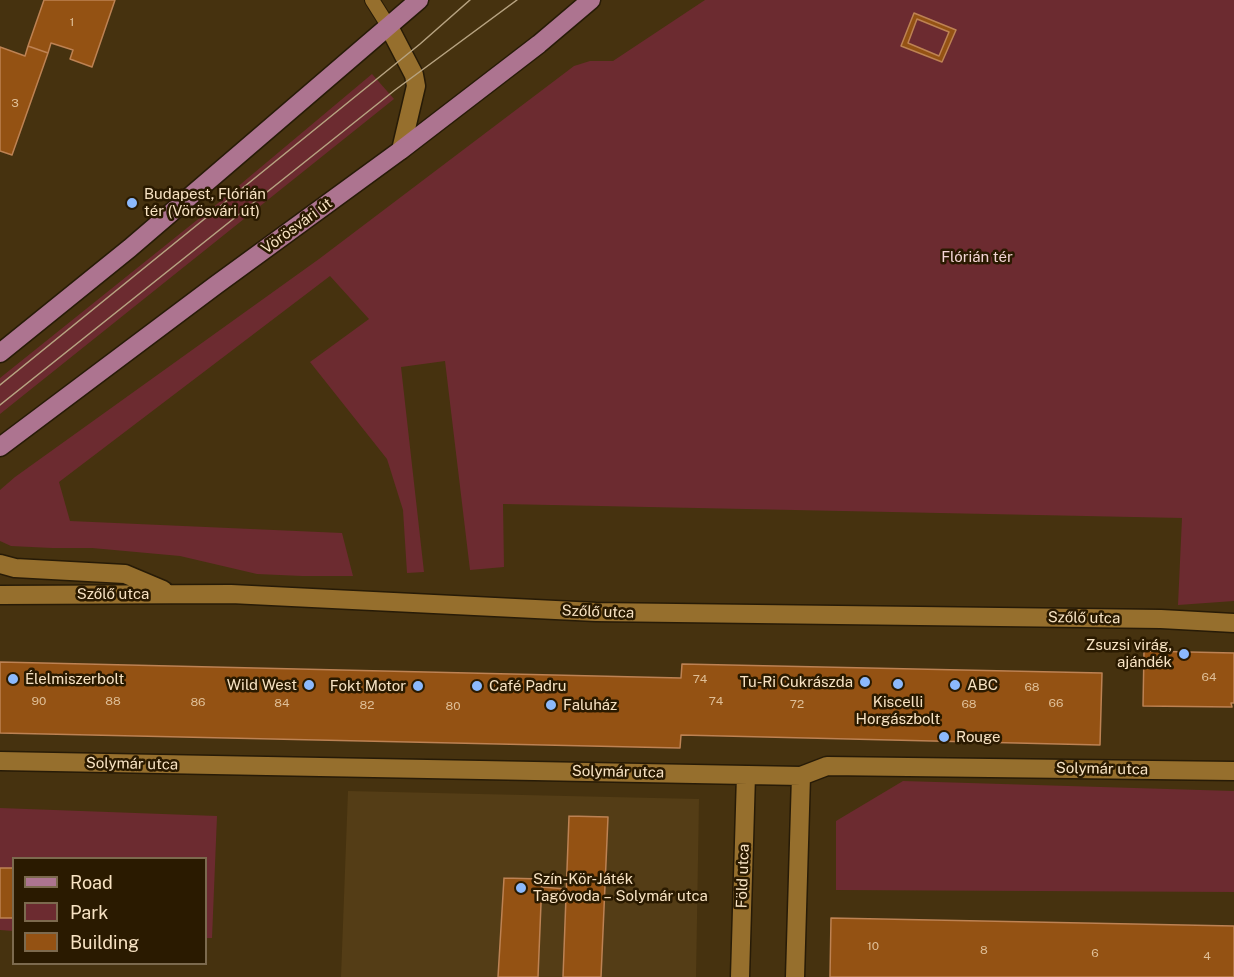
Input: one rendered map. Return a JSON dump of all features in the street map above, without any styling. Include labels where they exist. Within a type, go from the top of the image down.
[{"type":"main road","points":[[0,353],[130,248],[419,0]]},
{"type":"main road","name":"Vörösvári út","points":[[0,447],[401,150],[539,44],[591,0]]},
{"type":"street","points":[[389,27],[410,66],[416,86],[401,150]]},
{"type":"street","points":[[0,564],[15,568],[125,574],[171,593]]},
{"type":"street","name":"Szőlő utca","points":[[0,595],[231,594],[596,612],[1197,620],[1234,623]]},
{"type":"street","name":"Szőlő utca","points":[[1197,620],[1234,617]]},
{"type":"street","name":"Solymár utca","points":[[0,761],[801,776],[827,766],[1234,771]]},
{"type":"street","name":"Föld utca","points":[[740,977],[746,775]]},
{"type":"street","points":[[795,977],[801,776]]},
{"type":"lane","points":[[372,0],[389,27]]},
{"type":"shaded area","name":"Szín-Kör-Játék Tagóvoda – Solymár utca","points":[[348,791],[699,799],[696,977],[341,977]]},
{"type":"green space","name":"Flórián tér","points":[[705,0],[1234,0],[1234,601],[1178,605],[1182,518],[503,504],[504,567],[470,570],[445,361],[401,367],[424,572],[407,573],[403,510],[387,459],[310,362],[369,319],[330,276],[59,482],[70,521],[342,533],[353,576],[257,574],[180,556],[92,548],[11,546],[0,541],[0,490],[15,477],[319,259],[574,66],[590,61],[613,61]]},
{"type":"green space","points":[[372,74],[394,99],[0,414],[0,378],[217,204]]},
{"type":"green space","points":[[903,781],[1234,791],[1234,892],[836,890],[836,821]]},
{"type":"green space","points":[[0,808],[217,816],[212,938],[207,938],[207,857],[12,857],[12,931],[0,930]]},
{"type":"building","points":[[44,0],[115,0],[92,67],[70,59],[73,50],[51,43],[48,53],[28,46]]},
{"type":"building","points":[[914,13],[956,30],[942,62],[901,46]],"holes":[[[917,19],[949,32],[939,56],[908,43]]]},
{"type":"building","points":[[28,46],[48,53],[12,155],[0,151],[0,47],[25,56]]},
{"type":"building","points":[[1144,651],[1234,653],[1234,703],[1231,703],[1232,707],[1143,706]]},
{"type":"building","name":"Faluház","points":[[0,662],[681,678],[682,664],[1102,673],[1100,745],[681,735],[680,748],[0,733]]},
{"type":"building","points":[[569,816],[608,817],[601,977],[563,977]]},
{"type":"building","points":[[0,868],[12,868],[12,918],[0,918]]},
{"type":"building","points":[[504,878],[542,879],[538,977],[498,977]]},
{"type":"building","points":[[542,887],[566,889],[566,897],[542,896]]},
{"type":"building","points":[[831,918],[1234,926],[1234,977],[830,977]]},
{"type":"tram line","points":[[0,385],[420,44],[470,0]]},
{"type":"tram line","points":[[0,405],[395,90],[517,0]]},
{"type":"place","name":"Budapest, Flórián tér (Vörösvári út)","points":[[132,203]]},
{"type":"place","name":"Zsuzsi virág, ajándék","points":[[1184,654]]},
{"type":"place","name":"Élelmiszerbolt","points":[[13,679]]},
{"type":"place","name":"Tu-Ri Cukrászda","points":[[865,682]]},
{"type":"place","name":"Kiscelli Horgászbolt","points":[[898,684]]},
{"type":"place","name":"Wild West","points":[[309,685]]},
{"type":"place","name":"ABC","points":[[955,685]]},
{"type":"place","name":"Fokt Motor","points":[[418,686]]},
{"type":"place","name":"Café Padru","points":[[477,686]]},
{"type":"place","name":"Faluház","points":[[551,705]]},
{"type":"place","name":"Rouge","points":[[944,737]]},
{"type":"place","name":"Szín-Kör-Játék Tagóvoda – Solymár utca","points":[[521,888]]}]
